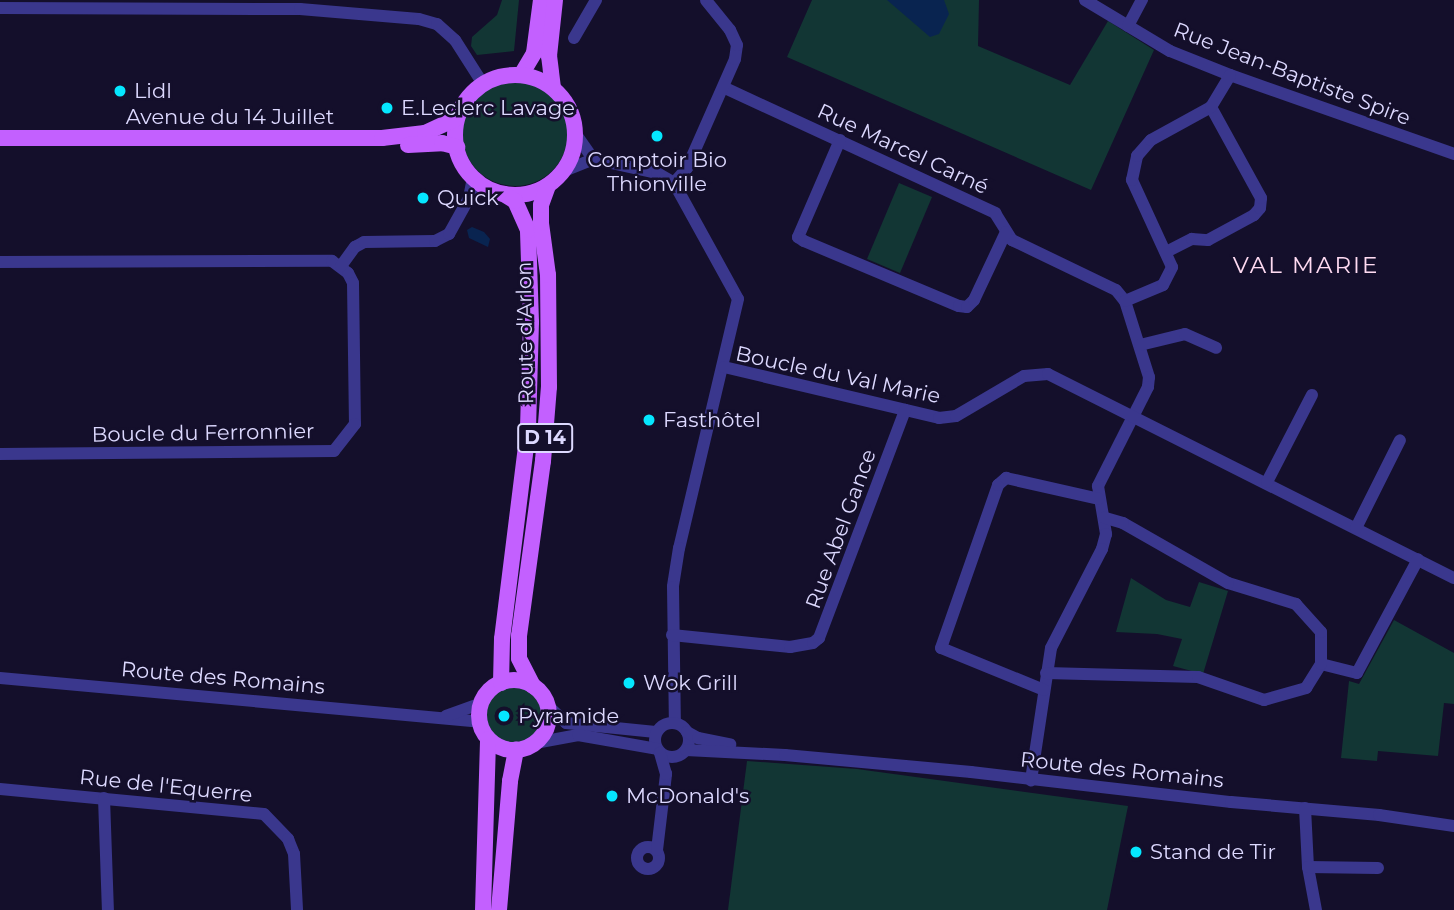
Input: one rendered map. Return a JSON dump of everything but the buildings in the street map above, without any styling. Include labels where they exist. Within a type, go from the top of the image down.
[{"type":"main road","points":[[521,75],[534,54],[541,0]]},
{"type":"main road","points":[[553,88],[549,56],[555,0]]},
{"type":"main road","points":[[521,75],[538,79],[553,88],[570,110],[575,133],[573,151],[564,171],[548,186],[526,194],[504,194],[479,183],[464,168],[457,147],[457,118],[469,96],[482,84],[501,76],[521,75]]},
{"type":"main road","name":"Avenue du 14 Juillet","points":[[0,138],[382,138],[425,133],[457,118]]},
{"type":"main road","name":"Avenue du 14 Juillet","points":[[0,149],[384,149],[442,143],[457,147]]},
{"type":"main road","name":"Route d'Arlon","points":[[533,686],[519,658],[519,636],[543,461],[549,387],[548,275],[541,223],[541,205],[548,186]]},
{"type":"main road","name":"Route d'Arlon","points":[[501,682],[502,639],[528,429],[531,322],[528,230],[515,201],[504,194]]},
{"type":"main road","points":[[523,681],[533,686],[548,706],[549,720],[544,733],[535,743],[516,750],[496,745],[488,738],[480,722],[481,703],[489,691],[501,682],[523,681]]},
{"type":"main road","points":[[483,910],[488,738]]},
{"type":"main road","points":[[499,910],[510,781],[516,750]]},
{"type":"street","points":[[575,38],[596,0]]},
{"type":"street","points":[[674,183],[687,168],[725,88],[737,45],[730,30],[706,0]]},
{"type":"street","name":"Rue Jean-Baptiste Spire","points":[[1085,0],[1170,51],[1230,75],[1454,154]]},
{"type":"street","points":[[1128,26],[1142,0]]},
{"type":"street","points":[[0,8],[300,9],[418,19],[437,24],[455,40],[482,84]]},
{"type":"street","points":[[1031,780],[1051,648],[1102,549],[1105,518],[1098,486],[1148,387],[1149,377],[1125,301],[1163,285],[1172,267],[1132,180],[1137,156],[1151,140],[1211,107],[1230,75]]},
{"type":"street","name":"Rue Marcel Carné","points":[[725,88],[995,213],[1012,240],[1116,290],[1125,301]]},
{"type":"street","points":[[1166,252],[1192,239],[1208,240],[1254,215],[1261,208],[1261,198],[1211,107]]},
{"type":"street","points":[[575,133],[593,159]]},
{"type":"street","points":[[840,140],[798,237],[804,241],[958,306],[967,307],[974,300],[1006,232]]},
{"type":"street","points":[[564,171],[593,159],[657,173],[674,183],[737,299],[724,367]]},
{"type":"street","points":[[0,261],[318,259],[341,265],[355,247],[364,242],[435,241],[449,234],[479,183]]},
{"type":"street","name":"Boucle du Ferronnier","points":[[0,454],[334,452],[355,424],[353,283],[341,265]]},
{"type":"street","points":[[1140,345],[1185,334],[1216,348]]},
{"type":"street","name":"Boucle du Val Marie","points":[[675,723],[673,587],[679,548],[724,367],[939,418],[956,416],[1024,376],[1048,374],[1454,578]]},
{"type":"street","points":[[1267,482],[1312,395]]},
{"type":"street","name":"Rue Abel Gance","points":[[672,635],[790,647],[813,643],[819,638],[905,410]]},
{"type":"street","points":[[1356,528],[1400,440]]},
{"type":"street","points":[[1044,690],[941,648],[998,485],[1006,478],[1099,499]]},
{"type":"street","points":[[1046,673],[1198,677],[1264,700],[1306,688],[1321,664],[1321,632],[1296,604],[1228,583],[1123,523],[1105,518]]},
{"type":"street","points":[[1321,664],[1357,673],[1418,559]]},
{"type":"street","name":"Route des Romains","points":[[0,678],[480,722]]},
{"type":"street","name":"Route des Romains","points":[[442,717],[481,703]]},
{"type":"street","points":[[548,706],[566,723],[656,732],[664,725],[675,723]]},
{"type":"street","name":"Route des Romains","points":[[675,723],[687,732],[719,743],[785,755],[1306,808],[1454,826]]},
{"type":"street","points":[[656,732],[658,751],[666,774],[657,850]]},
{"type":"street","points":[[666,774],[682,753],[687,732]]},
{"type":"street","name":"Route des Romains","points":[[535,743],[578,734],[658,751],[785,755]]},
{"type":"street","name":"Rue de l'Equerre","points":[[0,789],[264,814],[288,839],[294,854],[297,910]]},
{"type":"street","points":[[104,799],[108,910]]},
{"type":"street","points":[[1306,808],[1308,867],[1316,910]]},
{"type":"street","points":[[1308,867],[1378,868]]},
{"type":"green space","points":[[502,0],[519,0],[514,51],[477,55],[471,46],[472,37],[497,15]]},
{"type":"green space","points":[[812,0],[979,0],[978,46],[1070,85],[1108,21],[1154,50],[1091,190],[787,57]]},
{"type":"green space","points":[[515,80],[535,84],[552,96],[564,113],[568,133],[564,153],[552,170],[535,182],[515,186],[495,182],[478,170],[466,153],[462,133],[466,113],[478,96],[495,84]]},
{"type":"green space","points":[[899,183],[932,197],[900,273],[867,259]]},
{"type":"green space","points":[[1131,578],[1166,600],[1190,607],[1199,582],[1228,591],[1203,674],[1173,666],[1182,639],[1157,634],[1116,632]]},
{"type":"green space","points":[[1394,620],[1454,653],[1454,704],[1444,703],[1438,756],[1378,751],[1377,761],[1341,758],[1349,681],[1359,684]]},
{"type":"green space","points":[[514,687],[525,689],[538,700],[543,716],[541,727],[530,740],[514,745],[503,743],[490,732],[485,716],[487,705],[498,692]]},
{"type":"green space","points":[[747,761],[857,769],[1128,806],[1107,910],[728,910]]},
{"type":"water","points":[[887,0],[944,0],[949,14],[939,34],[930,37]]},
{"type":"water","points":[[472,227],[484,232],[490,239],[488,247],[469,238],[467,230]]},
{"type":"place","name":"Lidl","points":[[120,91]]},
{"type":"place","name":"E.Leclerc Lavage","points":[[387,108]]},
{"type":"place","name":"Comptoir Bio Thionville","points":[[657,136]]},
{"type":"place","name":"Quick","points":[[423,198]]},
{"type":"place","name":"Fasthôtel","points":[[649,420]]},
{"type":"place","name":"Wok Grill","points":[[629,683]]},
{"type":"place","name":"Pyramide","points":[[504,716]]},
{"type":"place","name":"McDonald's","points":[[612,796]]},
{"type":"place","name":"Stand de Tir","points":[[1136,852]]},
{"type":"district","name":"VAL MARIE","points":[[1306,265]]}]
